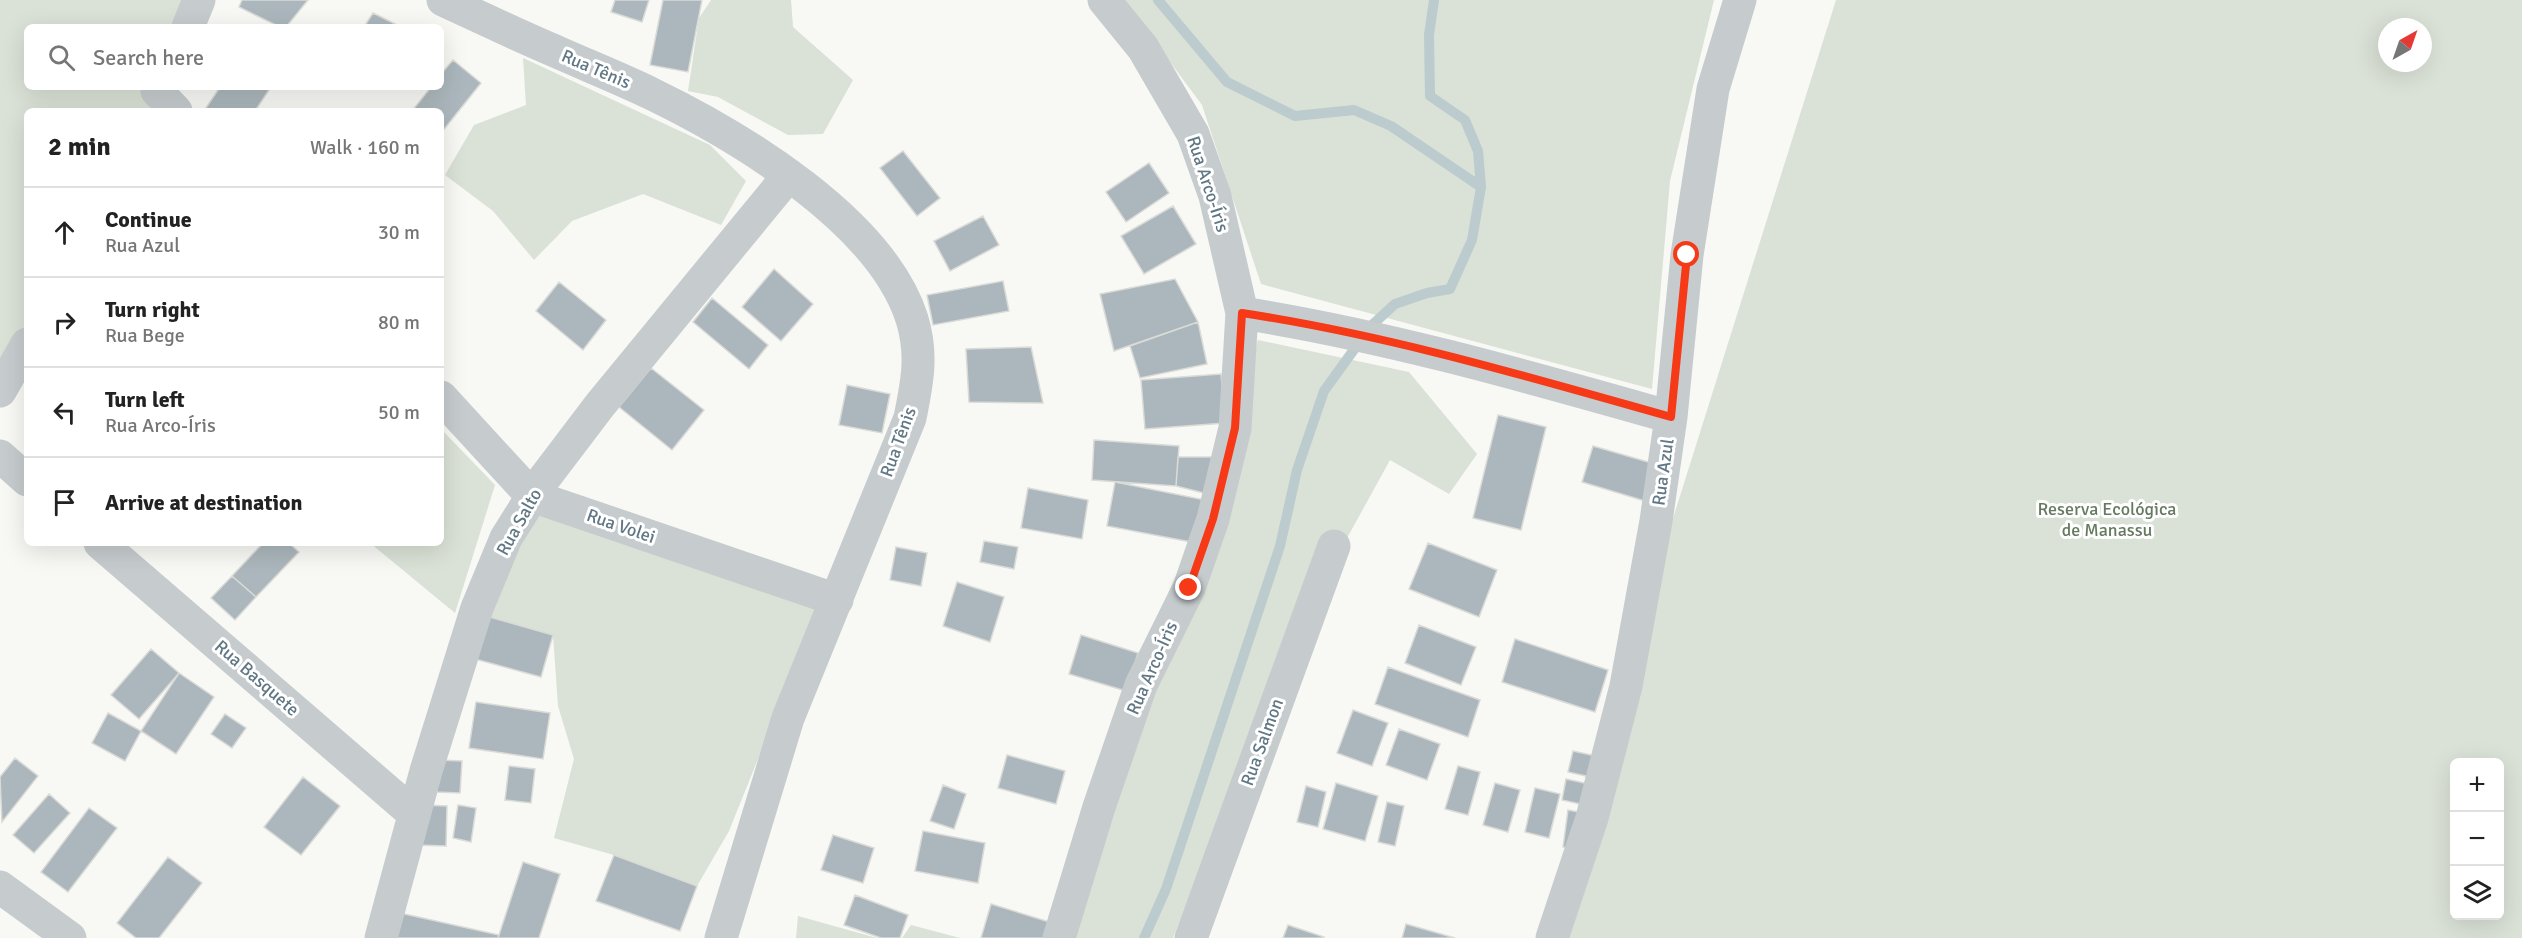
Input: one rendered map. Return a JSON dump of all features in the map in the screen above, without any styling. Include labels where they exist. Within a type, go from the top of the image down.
[{"type":"street","points":[[189,24],[199,0]]},
{"type":"street","name":"Rua Tênis","points":[[443,0],[651,93],[726,135],[789,175],[847,223],[885,264],[912,319],[920,366],[910,418],[788,718],[721,938]]},
{"type":"street","name":"Rua Arco-Íris","points":[[1059,938],[1099,807],[1141,685],[1189,588],[1213,519],[1235,428],[1242,313],[1215,196],[1193,134],[1143,48],[1104,0]]},
{"type":"street","name":"Rua Azul","points":[[1552,938],[1592,818],[1626,686],[1656,521],[1671,417],[1687,255],[1713,89],[1740,0]]},
{"type":"street","name":"Rua Salto","points":[[381,938],[414,814],[477,608],[506,538],[532,496],[600,405],[789,175]]},
{"type":"street","points":[[1242,313],[1339,329],[1477,363],[1671,417]]},
{"type":"street","points":[[0,391],[24,349]]},
{"type":"street","name":"Rua Volei","points":[[444,400],[532,496],[837,600]]},
{"type":"street","points":[[0,456],[24,477]]},
{"type":"street","name":"Rua Basquete","points":[[103,546],[414,814]]},
{"type":"street","name":"Rua Salmon","points":[[1191,938],[1334,546]]},
{"type":"street","points":[[0,887],[70,938]]},
{"type":"green space","points":[[0,0],[199,0],[188,24],[24,24],[24,90],[158,90],[149,108],[24,108],[24,350],[0,392]]},
{"type":"green space","points":[[711,0],[791,0],[793,27],[853,80],[823,134],[788,135],[718,97],[688,91],[699,18]]},
{"type":"green space","points":[[1124,0],[1714,0],[1670,181],[1652,389],[1261,284],[1202,105]]},
{"type":"green space","name":"Reserva Ecológica de Manassu","points":[[1836,0],[2522,0],[2522,938],[1541,938]]},
{"type":"green space","points":[[523,58],[710,145],[746,181],[721,225],[643,194],[572,221],[534,260],[493,211],[445,175],[474,125],[526,105]]},
{"type":"green space","points":[[1258,340],[1409,372],[1477,454],[1449,494],[1390,460],[1275,669],[1173,938],[1075,938]]},
{"type":"green space","points":[[444,432],[495,485],[455,613],[374,546],[444,546]]},
{"type":"green space","points":[[535,510],[820,605],[729,831],[697,886],[614,855],[554,838],[574,759],[558,706],[553,635],[486,616]]},
{"type":"green space","points":[[798,916],[877,938],[796,938]]},
{"type":"green space","points":[[911,925],[960,938],[902,938]]},
{"type":"building","points":[[242,0],[308,0],[288,24],[274,24],[239,7]]},
{"type":"building","points":[[615,0],[649,0],[642,22],[611,12]]},
{"type":"building","points":[[663,0],[702,0],[688,72],[650,65]]},
{"type":"building","points":[[373,13],[395,24],[366,24]]},
{"type":"building","points":[[453,60],[481,83],[444,129],[444,108],[414,108],[429,90],[444,90],[444,70]]},
{"type":"building","points":[[218,90],[269,90],[257,108],[206,108]]},
{"type":"building","points":[[903,151],[940,198],[917,216],[880,168]]},
{"type":"building","points":[[1149,163],[1169,193],[1126,222],[1106,192]]},
{"type":"building","points":[[1173,206],[1196,244],[1144,274],[1121,236]]},
{"type":"building","points":[[983,216],[999,245],[950,271],[934,241]]},
{"type":"building","points":[[774,269],[813,304],[781,341],[742,307]]},
{"type":"building","points":[[1175,279],[1198,322],[1114,351],[1100,294]]},
{"type":"building","points":[[1003,281],[1009,311],[933,325],[927,295]]},
{"type":"building","points":[[559,282],[606,320],[583,350],[536,311]]},
{"type":"building","points":[[712,298],[768,345],[749,369],[693,322]]},
{"type":"building","points":[[1198,322],[1207,364],[1140,378],[1130,346]]},
{"type":"building","points":[[1031,347],[1043,403],[969,402],[966,349]]},
{"type":"building","points":[[651,368],[704,410],[672,450],[619,407]]},
{"type":"building","points":[[1221,374],[1225,423],[1145,429],[1141,380]]},
{"type":"building","points":[[847,385],[890,394],[882,433],[839,425]]},
{"type":"building","points":[[1498,415],[1546,427],[1521,530],[1473,518]]},
{"type":"building","points":[[1094,440],[1179,446],[1176,486],[1092,480]]},
{"type":"building","points":[[1593,446],[1655,464],[1645,501],[1582,482]]},
{"type":"building","points":[[1178,457],[1212,457],[1204,493],[1176,486]]},
{"type":"building","points":[[1115,482],[1210,501],[1202,544],[1107,526]]},
{"type":"building","points":[[1028,488],[1088,500],[1082,539],[1021,528]]},
{"type":"building","points":[[984,541],[1018,547],[1014,569],[980,562]]},
{"type":"building","points":[[1428,543],[1497,570],[1479,617],[1409,589]]},
{"type":"building","points":[[260,546],[292,546],[299,552],[256,597],[232,576]]},
{"type":"building","points":[[896,547],[927,553],[921,586],[890,580]]},
{"type":"building","points":[[232,576],[256,597],[235,620],[211,598]]},
{"type":"building","points":[[957,582],[1004,597],[990,642],[943,626]]},
{"type":"building","points":[[486,616],[553,635],[541,677],[475,659]]},
{"type":"building","points":[[1419,625],[1476,647],[1461,685],[1405,663]]},
{"type":"building","points":[[1081,635],[1138,653],[1126,691],[1069,674]]},
{"type":"building","points":[[1515,639],[1608,670],[1595,712],[1502,682]]},
{"type":"building","points":[[151,649],[179,673],[139,719],[111,695]]},
{"type":"building","points":[[1388,667],[1480,700],[1468,737],[1375,704]]},
{"type":"building","points":[[179,673],[214,697],[176,754],[141,731]]},
{"type":"building","points":[[476,702],[550,713],[543,759],[469,748]]},
{"type":"building","points":[[1353,710],[1388,723],[1372,766],[1337,753]]},
{"type":"building","points":[[108,713],[141,731],[125,761],[92,743]]},
{"type":"building","points":[[225,714],[246,728],[232,748],[211,734]]},
{"type":"building","points":[[1399,729],[1440,744],[1427,780],[1386,765]]},
{"type":"building","points":[[1573,751],[1600,757],[1595,778],[1568,772]]},
{"type":"building","points":[[1007,755],[1065,771],[1056,804],[998,788]]},
{"type":"building","points":[[15,758],[38,776],[2,822],[0,777]]},
{"type":"building","points":[[439,760],[462,761],[460,793],[437,792]]},
{"type":"building","points":[[509,766],[535,769],[531,803],[505,800]]},
{"type":"building","points":[[1458,766],[1480,772],[1468,815],[1445,809]]},
{"type":"building","points":[[303,777],[340,806],[301,855],[264,827]]},
{"type":"building","points":[[1566,779],[1589,784],[1585,805],[1562,800]]},
{"type":"building","points":[[1336,783],[1378,796],[1365,841],[1323,829]]},
{"type":"building","points":[[1495,783],[1520,790],[1508,832],[1483,825]]},
{"type":"building","points":[[943,785],[966,794],[954,829],[930,821]]},
{"type":"building","points":[[1306,786],[1326,792],[1318,827],[1297,822]]},
{"type":"building","points":[[1535,788],[1560,794],[1549,838],[1525,832]]},
{"type":"building","points":[[49,794],[70,813],[34,853],[13,835]]},
{"type":"building","points":[[1387,802],[1404,806],[1395,846],[1378,842]]},
{"type":"building","points":[[420,805],[447,806],[446,846],[418,845]]},
{"type":"building","points":[[458,805],[476,808],[471,842],[453,838]]},
{"type":"building","points":[[89,808],[117,828],[68,892],[41,872]]},
{"type":"building","points":[[1568,810],[1584,813],[1578,850],[1563,847]]},
{"type":"building","points":[[923,831],[985,843],[978,883],[915,871]]},
{"type":"building","points":[[833,835],[874,848],[863,883],[821,870]]},
{"type":"building","points":[[614,855],[697,886],[680,931],[596,901]]},
{"type":"building","points":[[168,857],[202,883],[159,938],[136,938],[117,923]]},
{"type":"building","points":[[523,862],[560,874],[539,938],[498,938]]},
{"type":"building","points":[[855,895],[908,915],[900,938],[881,938],[844,925]]},
{"type":"building","points":[[991,904],[1059,925],[1055,938],[981,938]]},
{"type":"building","points":[[400,913],[499,935],[498,938],[394,938]]},
{"type":"building","points":[[1406,924],[1455,938],[1402,938]]},
{"type":"building","points":[[1288,925],[1324,937],[1283,938]]},
{"type":"waterway","points":[[1158,0],[1227,82],[1295,116],[1354,110],[1391,126],[1481,187]]},
{"type":"waterway","points":[[1144,938],[1166,889],[1280,546],[1297,470],[1324,391],[1371,326],[1395,304],[1427,293],[1450,289],[1472,240],[1481,187],[1478,151],[1465,120],[1430,96],[1429,35],[1434,0]]},
{"type":"route","points":[[1189,588],[1213,519],[1235,428],[1242,313],[1319,325],[1477,363],[1671,417],[1687,255]]}]
